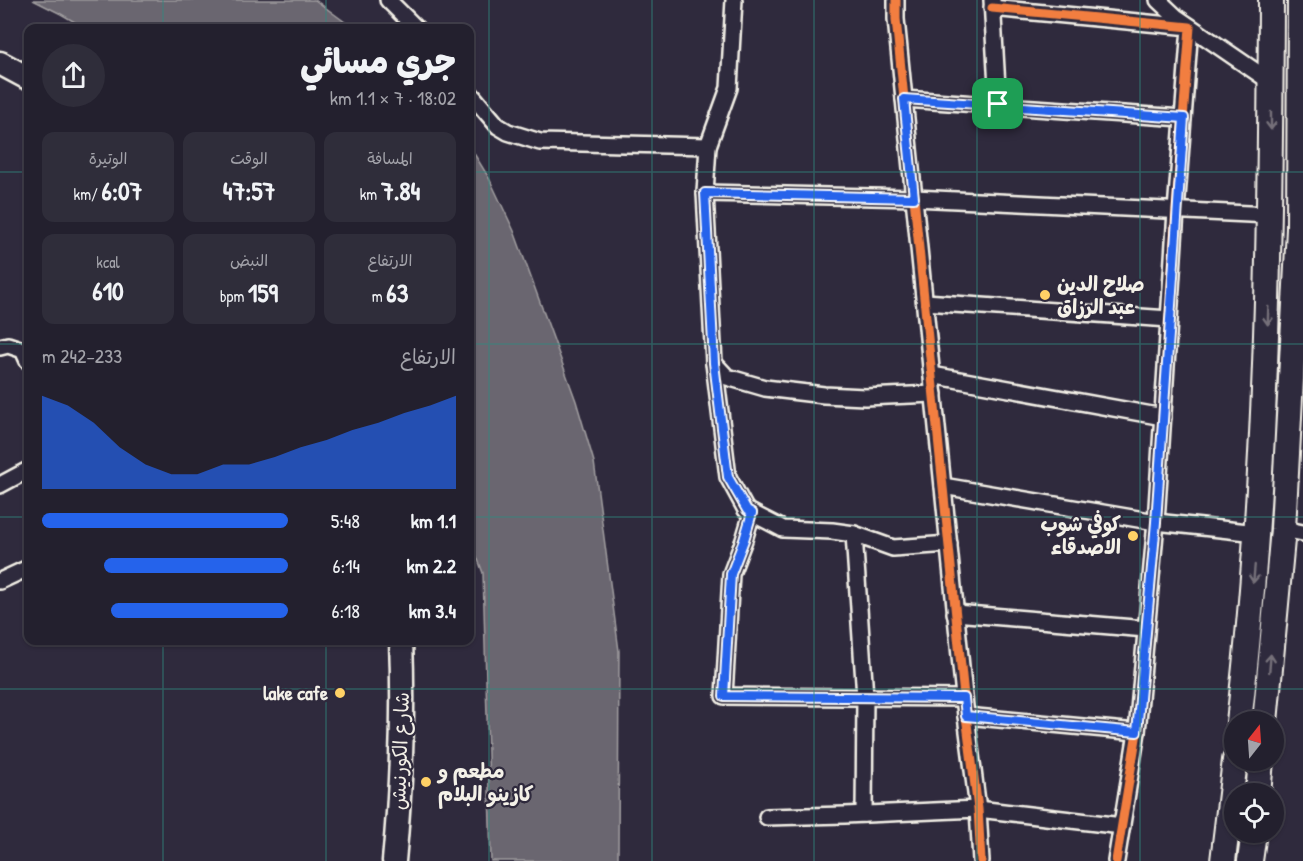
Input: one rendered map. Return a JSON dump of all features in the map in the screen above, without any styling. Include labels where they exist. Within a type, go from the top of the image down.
[{"type":"main road","points":[[1240,711],[1257,533],[1268,323],[1271,0]]},
{"type":"main road","points":[[1267,711],[1293,531],[1301,231],[1300,0]]},
{"type":"main road","points":[[1271,51],[1301,53]]},
{"type":"main road","points":[[1223,861],[1226,843]]},
{"type":"main road","points":[[1250,861],[1252,843]]},
{"type":"street","points":[[388,0],[412,24]]},
{"type":"street","points":[[734,0],[729,88],[708,146],[705,193],[714,363],[728,477],[747,510],[783,529],[854,534],[893,548],[949,544]]},
{"type":"street","points":[[896,0],[896,19],[964,698],[978,809],[981,861]]},
{"type":"street","points":[[1158,0],[1190,27],[1271,82]]},
{"type":"street","points":[[998,104],[992,4],[1190,27]]},
{"type":"street","points":[[1116,861],[1137,732],[1156,522],[1190,27]]},
{"type":"street","points":[[0,63],[24,76]]},
{"type":"street","points":[[474,98],[498,126],[508,132],[540,142],[708,146]]},
{"type":"street","points":[[904,99],[1184,118]]},
{"type":"street","points":[[705,193],[914,198],[1270,215]]},
{"type":"street","points":[[925,302],[1169,319]]},
{"type":"street","points":[[0,347],[8,345],[24,352]]},
{"type":"street","points":[[714,363],[727,376],[765,388],[866,397],[934,394]]},
{"type":"street","points":[[932,375],[1162,417]]},
{"type":"street","points":[[0,485],[24,472]]},
{"type":"street","points":[[943,486],[1156,522],[1257,533]]},
{"type":"street","points":[[752,513],[731,574],[724,696],[964,698]]},
{"type":"street","points":[[854,534],[865,697],[864,814]]},
{"type":"street","points":[[0,581],[24,570]]},
{"type":"street","points":[[956,614],[1146,630]]},
{"type":"street","name":"شارع الكورنيش","points":[[394,861],[403,711],[401,645]]},
{"type":"street","points":[[966,716],[1137,732]]},
{"type":"street","points":[[767,817],[978,809],[1122,826]]},
{"type":"shaded area","points":[[33,0],[315,0],[348,24],[78,24]]},
{"type":"shaded area","points":[[474,154],[489,178],[514,231],[576,401],[594,462],[619,651],[618,861],[491,861],[483,573],[474,549]]},
{"type":"cycle path","points":[[896,0],[896,19],[966,716],[978,809],[981,861]]},
{"type":"cycle path","points":[[992,8],[1190,27],[1156,522],[1137,732],[1116,861]]},
{"type":"place","name":"صلاح الدين عبد الرزاق","points":[[1045,295]]},
{"type":"place","name":"كوفي شوب الاصدقاء","points":[[1133,536]]},
{"type":"place","name":"lake cafe","points":[[340,693]]},
{"type":"place","name":"مطعم و كازينو البلام","points":[[426,782]]},
{"type":"route","points":[[904,99],[998,104],[1184,118],[1156,522],[1137,732],[966,716],[964,698],[724,696],[731,574],[752,513],[747,510],[728,477],[714,363],[705,193],[914,198],[904,99]]}]
